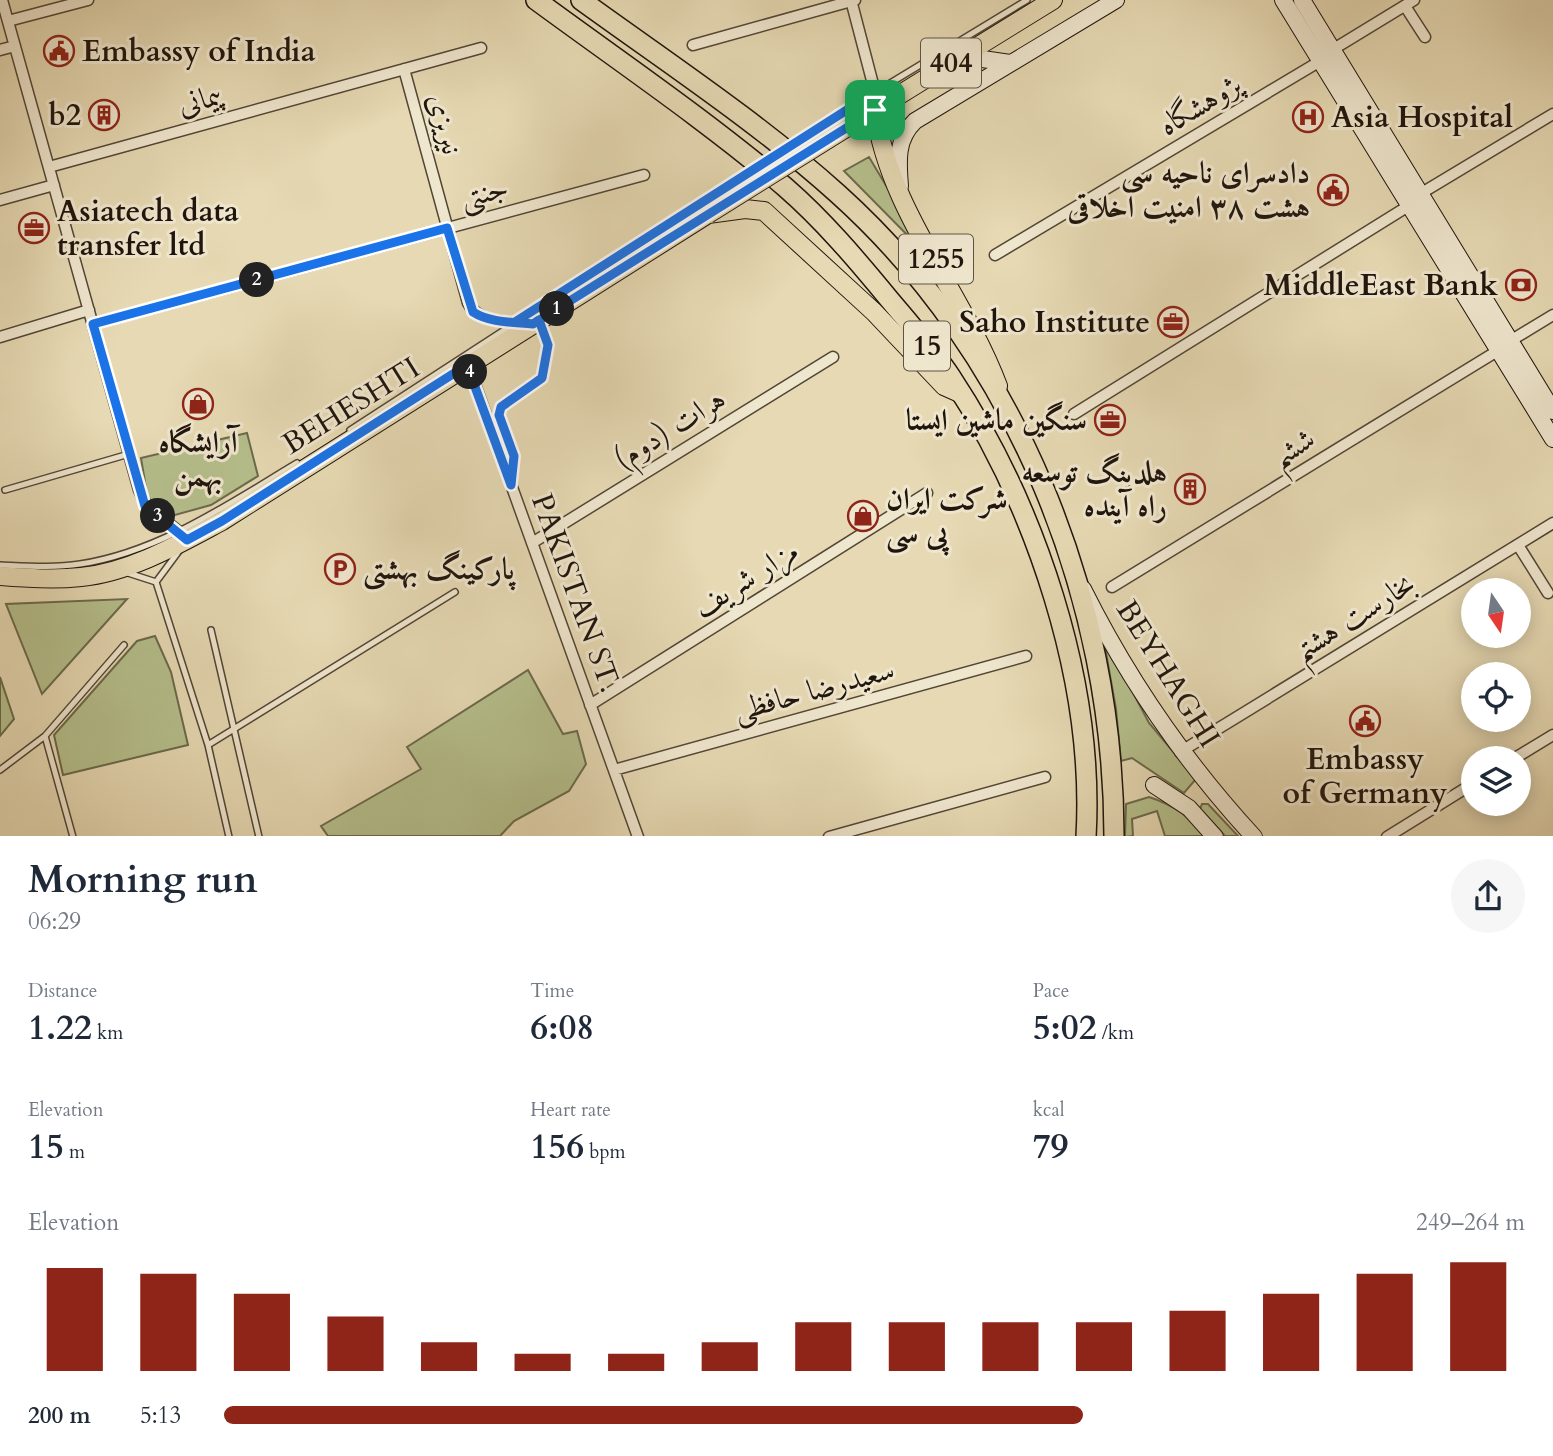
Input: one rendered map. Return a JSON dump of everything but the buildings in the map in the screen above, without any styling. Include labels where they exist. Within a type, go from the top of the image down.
[{"type":"highway","name":"15","points":[[536,0],[718,135],[802,203],[867,272],[962,394],[996,453],[1021,509],[1067,642],[1083,750],[1086,836]]},
{"type":"highway","name":"15","points":[[582,0],[741,115],[838,194],[875,230],[930,295],[1005,406],[1052,506],[1092,633],[1105,715],[1114,801],[1114,836]]},
{"type":"main road","name":"404","points":[[704,209],[875,101],[962,56],[1053,0]]},
{"type":"main road","points":[[902,199],[898,162],[905,131],[920,117],[1097,6],[1116,0]]},
{"type":"main road","points":[[1283,0],[1327,55]]},
{"type":"main road","points":[[1301,0],[1327,55],[1415,200],[1505,345],[1553,411]]},
{"type":"main road","points":[[962,56],[1010,63]]},
{"type":"main road","name":"1255","points":[[875,101],[879,141],[902,199],[985,353],[1005,406]]},
{"type":"main road","points":[[704,209],[764,211],[874,312],[944,386],[962,394]]},
{"type":"main road","name":"BEHESHTI","points":[[0,576],[84,577],[115,569],[183,535],[222,521],[467,365],[704,209]]},
{"type":"main road","points":[[1505,345],[1553,439]]},
{"type":"main road","name":"BEYHAGHI","points":[[1073,567],[1134,681],[1181,752],[1212,791],[1254,836]]},
{"type":"main road","points":[[1154,785],[1189,808],[1215,836]]},
{"type":"main road","points":[[1189,808],[1190,798],[1198,791],[1212,791]]},
{"type":"street","points":[[2,0],[145,506],[183,535]]},
{"type":"street","points":[[8,21],[88,0]]},
{"type":"street","points":[[693,45],[852,0]]},
{"type":"street","name":"1255","points":[[852,0],[875,101]]},
{"type":"street","points":[[1409,3],[1425,37]]},
{"type":"street","name":"پژوهشگاه","points":[[995,255],[1409,3]]},
{"type":"street","points":[[0,50],[15,46]]},
{"type":"street","name":"پیمانی","points":[[49,167],[481,48]]},
{"type":"street","name":"نیریزی","points":[[404,69],[471,308],[487,318],[529,322]]},
{"type":"street","points":[[1074,414],[1553,114]]},
{"type":"street","name":"جنتی","points":[[93,324],[644,175]]},
{"type":"street","points":[[0,200],[54,185]]},
{"type":"street","points":[[0,337],[89,310]]},
{"type":"street","name":"ششم","points":[[1112,587],[1553,314]]},
{"type":"street","name":"هرات (دوم)","points":[[532,543],[833,357]]},
{"type":"street","name":"PAKISTAN ST.","points":[[467,365],[638,836]]},
{"type":"street","name":"مزار شریف","points":[[590,705],[927,493]]},
{"type":"street","name":"بخارست هشتم","points":[[1181,752],[1553,523]]},
{"type":"street","points":[[1518,545],[1548,593]]},
{"type":"street","name":"سعیدرضا حافظی","points":[[614,771],[1026,656]]},
{"type":"street","points":[[1531,748],[1553,735]]},
{"type":"street","points":[[829,836],[1045,778]]},
{"type":"street","points":[[1387,836],[1461,791]]},
{"type":"lane","points":[[875,101],[1027,0]]},
{"type":"lane","points":[[342,435],[529,322],[548,345],[542,378],[505,403],[499,415],[514,456],[511,485]]},
{"type":"lane","points":[[310,455],[321,449]]},
{"type":"lane","points":[[5,490],[129,454]]},
{"type":"lane","points":[[0,565],[81,564],[183,535],[300,462]]},
{"type":"lane","points":[[183,535],[156,582],[208,745],[229,836]]},
{"type":"lane","points":[[115,569],[156,582]]},
{"type":"lane","points":[[208,745],[455,592]]},
{"type":"lane","points":[[211,630],[236,727],[259,836]]},
{"type":"lane","points":[[0,770],[45,736],[124,645]]},
{"type":"lane","points":[[45,736],[73,836]]},
{"type":"green space","points":[[869,157],[928,256],[844,171]]},
{"type":"green space","points":[[247,433],[258,476],[211,505],[175,515],[148,500],[141,458]]},
{"type":"green space","points":[[127,599],[42,694],[6,604]]},
{"type":"green space","points":[[155,636],[171,672],[188,745],[63,775],[54,735],[137,641]]},
{"type":"green space","points":[[1103,636],[1149,723],[1196,779],[1184,793],[1132,758],[1121,761],[1116,709]]},
{"type":"green space","points":[[528,670],[563,734],[577,731],[586,764],[569,791],[514,821],[500,836],[328,836],[321,826],[421,769],[407,747]]},
{"type":"green space","points":[[0,677],[14,719],[0,736]]},
{"type":"green space","points":[[1149,797],[1181,812],[1208,836],[1165,836],[1157,811],[1132,819],[1133,836],[1125,836],[1126,804]]},
{"type":"green space","points":[[1202,804],[1208,804],[1238,836],[1225,836],[1200,809]]},
{"type":"place","name":"Embassy of India","points":[[59,51]]},
{"type":"place","name":"b2","points":[[104,115]]},
{"type":"place","name":"Asia Hospital","points":[[1308,117]]},
{"type":"place","name":"دادسرای ناحیه سی هشت ۳۸ امنیت اخلاقی","points":[[1333,190]]},
{"type":"place","name":"Asiatech data transfer ltd","points":[[34,228]]},
{"type":"place","name":"MiddleEast Bank","points":[[1521,285]]},
{"type":"place","name":"Saho Institute","points":[[1173,322]]},
{"type":"place","name":"آرایشگاه بهمن","points":[[198,404]]},
{"type":"place","name":"سنگین ماشین ایستا","points":[[1110,420]]},
{"type":"place","name":"هلدینگ توسعه راه آینده","points":[[1190,489]]},
{"type":"place","name":"شرکت ایران پی سی","points":[[863,516]]},
{"type":"place","name":"پارکینگ بهشتی","points":[[340,569]]},
{"type":"place","name":"Embassy of Germany","points":[[1365,721]]},
{"type":"route","points":[[875,110],[533,324],[515,322],[499,320],[487,318],[473,312],[468,303],[447,228],[93,324],[145,506],[180,530],[187,540],[222,521],[467,365],[511,485],[514,456],[499,415],[501,407],[542,378],[548,345],[539,320],[533,324],[515,322],[875,92],[875,110]]}]
